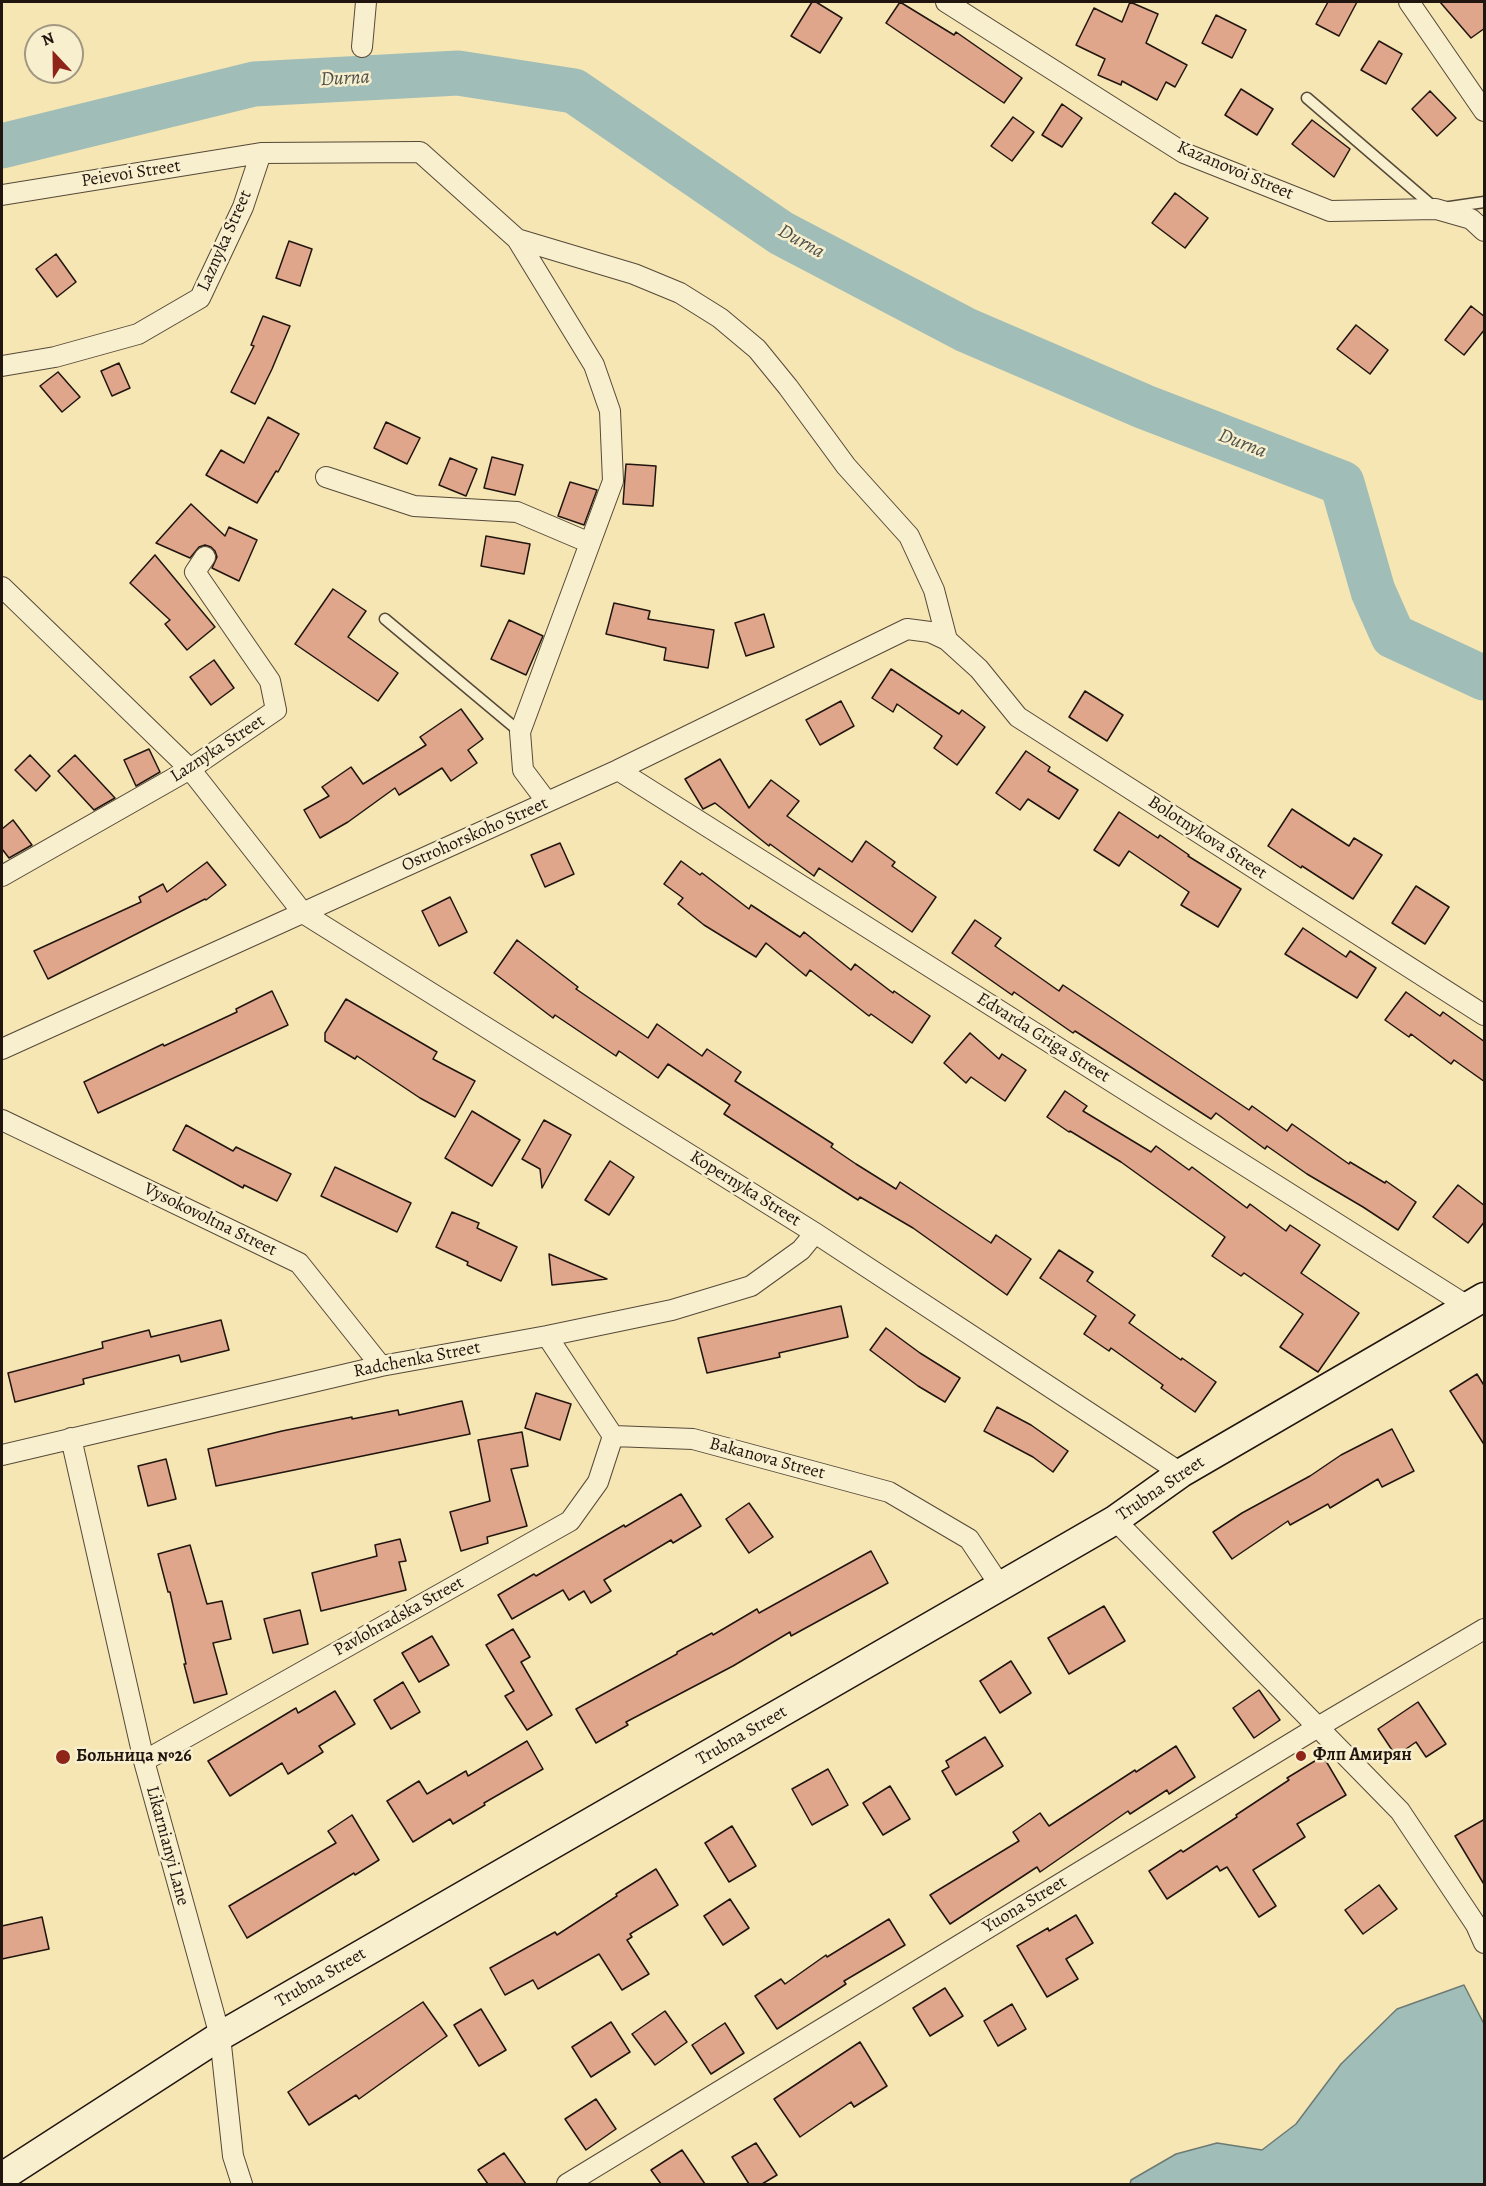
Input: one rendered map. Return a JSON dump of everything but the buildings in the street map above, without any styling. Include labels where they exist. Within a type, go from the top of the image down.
[{"type":"street","points":[[362,47],[366,2]]},
{"type":"street","name":"Kazanovoi Street","points":[[946,2],[1184,153],[1330,211],[1436,209],[1471,219],[1485,231]]},
{"type":"street","points":[[1409,2],[1485,111]]},
{"type":"street","name":"Peievoi Street","points":[[2,195],[261,153],[420,152],[517,239]]},
{"type":"street","name":"Laznyka Street","points":[[2,366],[55,357],[138,334],[200,298],[243,207],[261,153]]},
{"type":"street","points":[[517,239],[594,365],[610,411],[613,481],[520,732],[523,770],[547,802]]},
{"type":"street","points":[[517,239],[634,274],[680,293],[720,318],[757,349],[846,466],[909,536],[934,590],[947,640]]},
{"type":"street","points":[[326,477],[414,506],[517,512],[590,543]]},
{"type":"street","name":"Laznyka Street","points":[[2,876],[190,770],[276,710],[270,681],[195,572],[205,557]]},
{"type":"street","name":"Kopernyka Street","points":[[2,587],[190,770],[303,913],[815,1233],[1180,1473]]},
{"type":"street","name":"Ostrohorskoho Street","points":[[2,1049],[618,770],[907,629],[930,632],[947,640]]},
{"type":"street","name":"Bolotnykova Street","points":[[947,640],[979,669],[1018,717],[1485,1015]]},
{"type":"street","name":"Edvarda Griga Street","points":[[618,770],[1477,1302]]},
{"type":"street","name":"Vysokovoltna Street","points":[[2,1120],[299,1263],[381,1366]]},
{"type":"street","name":"Radchenka Street","points":[[2,1455],[381,1366],[547,1336],[672,1310],[751,1286],[801,1250],[815,1233]]},
{"type":"street","name":"Trubna Street","points":[[2,2177],[220,2036],[1001,1587],[1115,1520],[1180,1473],[1477,1302]]},
{"type":"street","points":[[547,1336],[613,1436]]},
{"type":"street","name":"Bakanova Street","points":[[613,1436],[693,1439],[889,1492],[969,1539],[1001,1587]]},
{"type":"street","name":"Pavlohradska Street","points":[[144,1761],[570,1521],[598,1482],[613,1436]]},
{"type":"street","name":"Likarnianyi Lane","points":[[71,1438],[144,1761],[220,2036],[233,2156],[242,2184]]},
{"type":"street","points":[[1115,1520],[1400,1811],[1482,1929]]},
{"type":"street","name":"Yuona Street","points":[[567,2184],[1318,1727],[1485,1629]]},
{"type":"lane","points":[[1307,98],[1436,209],[1485,202]]},
{"type":"lane","points":[[385,620],[520,732]]},
{"type":"water","points":[[1464,1985],[1484,2024],[1484,2184],[1130,2184],[1131,2180],[1176,2154],[1217,2143],[1262,2150],[1296,2124],[1341,2064],[1397,2009]]},
{"type":"waterway","name":"Durna","points":[[2,146],[254,84],[458,73],[574,91],[781,233],[966,330],[1145,407],[1342,483],[1373,591],[1393,636],[1484,678]]},
{"type":"place","name":"Флп Амирян","points":[[1301,1756]]},
{"type":"place","name":"Больница №26","points":[[63,1757]]}]
